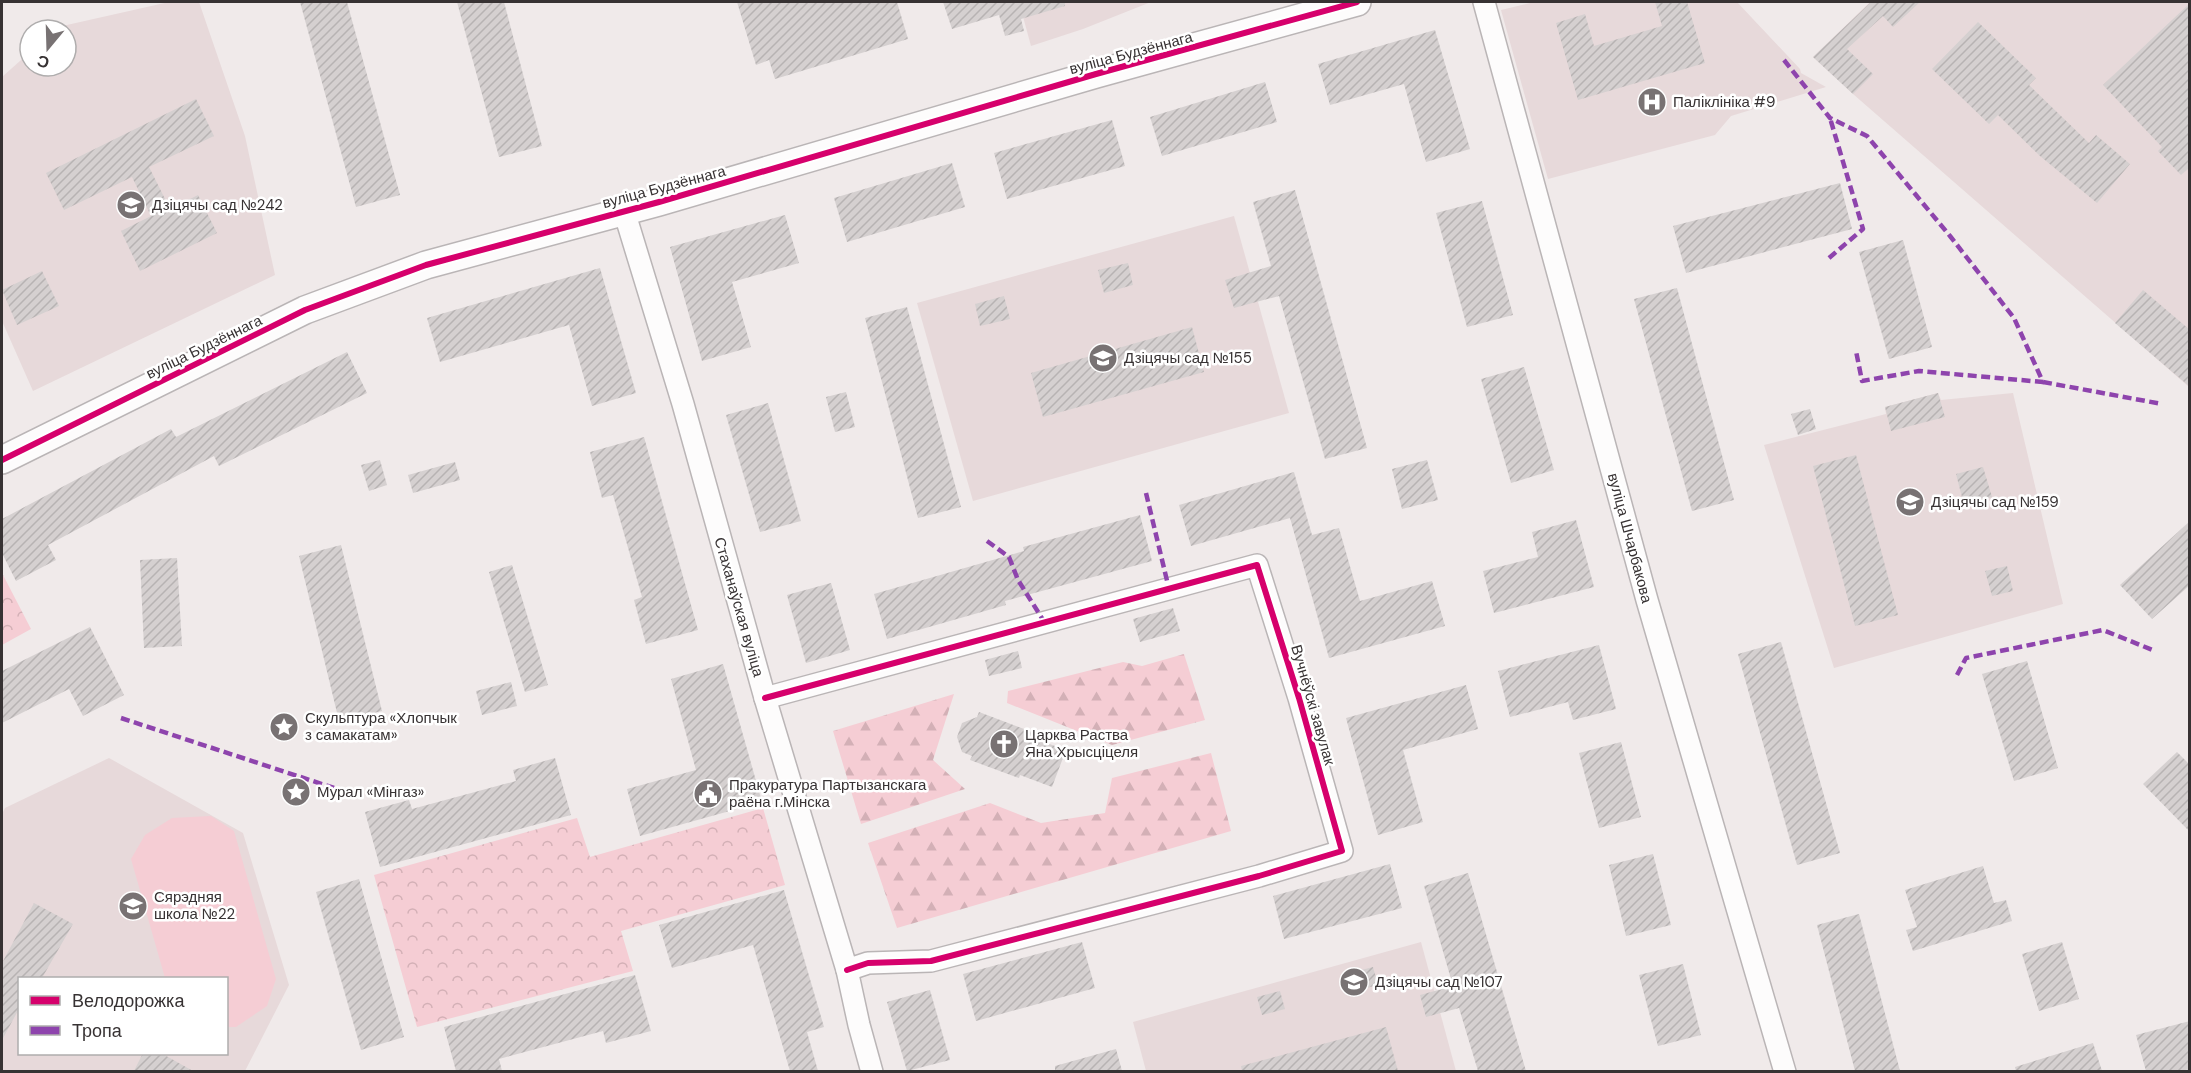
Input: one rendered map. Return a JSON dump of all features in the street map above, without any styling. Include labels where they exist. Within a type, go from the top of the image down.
[{"type":"street","name":"вуліца Будзённага","points":[[2,460],[305,310],[426,265],[624,211],[1357,2]]},
{"type":"street","name":"вуліца Шчарбакова","points":[[1484,2],[1647,600],[1785,1071]]},
{"type":"street","name":"Стаханаўская вуліца","points":[[624,211],[683,404],[765,698],[847,970],[872,1071]]},
{"type":"street","name":"Вучнёўскі завулак","points":[[765,698],[1257,566],[1295,686],[1342,851],[1259,876],[931,961],[868,963],[847,970]]},
{"type":"shaded area","name":"Дзіцячы сад №242","points":[[169,2],[199,2],[245,136],[275,275],[33,391],[2,321],[2,77],[18,63],[18,78],[78,78],[78,22]]},
{"type":"shaded area","points":[[1019,2],[1151,2],[1083,29],[1031,46]]},
{"type":"shaded area","name":"Паліклініка #9","points":[[1534,2],[1737,2],[1800,69],[1801,73],[1826,87],[1731,116],[1715,135],[1548,179],[1501,10]]},
{"type":"shaded area","points":[[1868,2],[2189,2],[2189,387],[1813,57]]},
{"type":"shaded area","name":"Дзіцячы сад №155","points":[[1234,216],[1289,413],[973,501],[917,303]]},
{"type":"shaded area","name":"Дзіцячы сад №159","points":[[1938,393],[1941,400],[2013,393],[2063,604],[1834,668],[1764,445],[1886,414],[1885,407]]},
{"type":"shaded area","name":"Сярэдняя школа №22","points":[[109,758],[243,833],[289,985],[245,1071],[2,1071],[2,814],[5,808]]},
{"type":"shaded area","name":"Дзіцячы сад №107","points":[[1421,942],[1456,1071],[1146,1071],[1133,1022]]},
{"type":"green space","points":[[2,573],[31,629],[2,645]]},
{"type":"green space","points":[[1184,654],[1205,720],[1112,745],[1007,703],[1008,691],[1123,662],[1142,666]]},
{"type":"green space","points":[[954,694],[933,760],[965,789],[861,824],[833,731]]},
{"type":"green space","points":[[1211,753],[1231,831],[897,928],[868,843],[990,803],[1041,823],[1105,813],[1112,778]]},
{"type":"green space","points":[[763,808],[785,885],[621,931],[633,971],[417,1027],[374,875],[577,818],[590,857]]},
{"type":"green space","points":[[211,816],[234,831],[276,979],[267,1006],[236,1027],[228,1027],[228,977],[165,977],[131,859],[145,835],[172,818]]},
{"type":"building","points":[[300,2],[347,2],[400,195],[356,207]]},
{"type":"building","points":[[457,2],[504,2],[542,146],[499,157]]},
{"type":"building","points":[[737,2],[897,2],[908,39],[775,79],[769,60],[756,65]]},
{"type":"building","points":[[943,2],[1065,2],[1065,6],[1021,19],[1024,31],[1005,36],[999,15],[952,29]]},
{"type":"building","points":[[1655,2],[1687,2],[1705,63],[1578,100],[1556,23],[1585,14],[1594,46],[1662,26]]},
{"type":"building","points":[[1868,2],[1920,2],[1893,27],[1883,16],[1847,49],[1873,74],[1853,94],[1813,57],[1870,3]]},
{"type":"building","points":[[2190,3],[2190,167],[2181,175],[2158,151],[2162,147],[2103,85]]},
{"type":"building","points":[[1978,22],[2036,78],[2029,85],[2089,143],[2096,135],[2130,164],[2097,203],[2040,156],[1998,115],[1989,124],[1932,69]]},
{"type":"building","points":[[1435,30],[1470,149],[1426,162],[1404,84],[1330,105],[1318,64]]},
{"type":"building","points":[[1265,82],[1277,122],[1162,156],[1150,117]]},
{"type":"building","points":[[196,99],[214,136],[149,167],[170,209],[198,195],[217,233],[140,271],[121,231],[151,216],[132,177],[64,210],[46,173]]},
{"type":"building","points":[[1112,120],[1125,166],[1007,199],[994,153]]},
{"type":"building","points":[[952,163],[965,207],[847,242],[834,198]]},
{"type":"building","points":[[1840,183],[1852,229],[1686,273],[1673,226]]},
{"type":"building","points":[[1295,190],[1367,448],[1325,459],[1279,296],[1234,308],[1225,280],[1271,266],[1253,202]]},
{"type":"building","points":[[1482,201],[1513,315],[1467,327],[1436,213]]},
{"type":"building","points":[[785,215],[799,263],[732,282],[751,347],[702,361],[670,247]]},
{"type":"building","points":[[1903,240],[1932,347],[1889,359],[1859,252]]},
{"type":"building","points":[[1128,263],[1133,285],[1104,293],[1098,270]]},
{"type":"building","points":[[600,268],[636,393],[592,406],[569,325],[440,362],[427,318]]},
{"type":"building","points":[[42,271],[59,306],[17,325],[2,290]]},
{"type":"building","points":[[1677,288],[1734,500],[1692,511],[1634,299]]},
{"type":"building","points":[[2143,290],[2190,330],[2190,387],[2115,323]]},
{"type":"building","points":[[1004,296],[1010,319],[980,326],[975,304]]},
{"type":"building","points":[[907,307],[961,507],[918,518],[865,318]]},
{"type":"building","points":[[1192,327],[1204,372],[1043,417],[1031,373]]},
{"type":"building","points":[[347,352],[367,393],[219,466],[214,456],[48,545],[56,560],[16,581],[2,553],[2,519],[171,429],[176,437]]},
{"type":"building","points":[[1524,367],[1554,470],[1511,483],[1481,379]]},
{"type":"building","points":[[846,392],[855,427],[835,432],[826,397]]},
{"type":"building","points":[[1938,393],[1945,417],[1891,431],[1885,407]]},
{"type":"building","points":[[768,403],[801,521],[760,532],[726,415]]},
{"type":"building","points":[[1810,409],[1816,429],[1798,435],[1791,414]]},
{"type":"building","points":[[644,437],[698,630],[646,644],[634,600],[642,597],[613,495],[602,498],[590,452]]},
{"type":"building","points":[[1856,455],[1898,615],[1855,626],[1813,466]]},
{"type":"building","points":[[380,460],[387,485],[369,491],[361,465]]},
{"type":"building","points":[[1427,460],[1438,500],[1402,509],[1392,469]]},
{"type":"building","points":[[455,462],[460,480],[413,493],[408,475]]},
{"type":"building","points":[[1983,467],[1992,497],[1964,505],[1956,474]]},
{"type":"building","points":[[1294,472],[1312,535],[1339,528],[1360,601],[1432,581],[1445,626],[1329,658],[1290,518],[1191,546],[1179,505]]},
{"type":"building","points":[[1140,515],[1152,561],[1005,601],[1006,605],[887,639],[874,594],[1024,551],[1023,547]]},
{"type":"building","points":[[1576,520],[1594,587],[1494,613],[1483,571],[1538,557],[1532,532]]},
{"type":"building","points":[[2190,521],[2190,585],[2152,619],[2120,585]]},
{"type":"building","points":[[341,545],[382,711],[339,721],[299,556]]},
{"type":"building","points":[[177,558],[182,646],[144,648],[140,560]]},
{"type":"building","points":[[512,565],[548,685],[525,692],[489,572]]},
{"type":"building","points":[[2007,566],[2013,591],[1992,596],[1985,571]]},
{"type":"building","points":[[831,583],[850,650],[806,663],[787,595]]},
{"type":"building","points":[[1173,608],[1180,631],[1140,642],[1133,619]]},
{"type":"building","points":[[90,627],[124,695],[83,716],[69,689],[2,723],[2,671]]},
{"type":"building","points":[[1781,642],[1840,853],[1797,865],[1738,654]]},
{"type":"building","points":[[1599,645],[1616,709],[1573,720],[1568,702],[1510,717],[1498,671]]},
{"type":"building","points":[[1018,651],[1022,668],[989,676],[985,660]]},
{"type":"building","points":[[2027,661],[2058,768],[2014,781],[1982,674]]},
{"type":"building","points":[[723,664],[762,802],[640,836],[627,789],[696,770],[671,679]]},
{"type":"building","points":[[511,682],[517,706],[482,715],[476,691]]},
{"type":"building","points":[[1466,685],[1478,729],[1403,750],[1423,822],[1378,835],[1346,718]]},
{"type":"building","name":"Царква Раства Яна Хрысціцеля","points":[[979,712],[1035,733],[1033,738],[1066,750],[1052,787],[970,760],[972,756],[962,752],[957,737],[962,723],[977,717]]},
{"type":"building","points":[[1621,742],[1641,817],[1599,828],[1579,753]]},
{"type":"building","points":[[2177,752],[2190,765],[2190,832],[2143,784]]},
{"type":"building","points":[[555,758],[571,815],[380,867],[365,812],[409,800],[412,809],[516,781],[513,770]]},
{"type":"building","points":[[1653,854],[1671,925],[1626,936],[1609,865]]},
{"type":"building","points":[[1390,864],[1402,908],[1284,939],[1273,896]]},
{"type":"building","points":[[1983,866],[1994,903],[2006,900],[2012,921],[1913,951],[1906,930],[1917,927],[1905,890]]},
{"type":"building","points":[[1468,873],[1526,1071],[1478,1071],[1459,1008],[1426,1017],[1420,995],[1453,986],[1424,886]]},
{"type":"building","points":[[359,879],[404,1037],[361,1050],[316,892]]},
{"type":"building","points":[[784,890],[824,1027],[807,1032],[818,1071],[790,1071],[753,945],[672,968],[659,925]]},
{"type":"building","points":[[34,903],[73,924],[43,977],[18,977],[18,1011],[2,1040],[2,963]]},
{"type":"building","points":[[1859,914],[1900,1071],[1855,1071],[1817,925]]},
{"type":"building","points":[[1082,942],[1095,988],[976,1021],[963,974]]},
{"type":"building","points":[[2062,942],[2079,999],[2039,1011],[2022,954]]},
{"type":"building","points":[[1683,964],[1701,1035],[1658,1046],[1639,975]]},
{"type":"building","points":[[1373,967],[1378,985],[1355,991],[1350,973]]},
{"type":"building","points":[[635,975],[651,1031],[606,1043],[603,1031],[499,1059],[502,1071],[456,1071],[444,1027]]},
{"type":"building","points":[[930,990],[950,1060],[907,1071],[887,1002]]},
{"type":"building","points":[[1280,991],[1285,1009],[1262,1015],[1257,997]]},
{"type":"building","points":[[2190,1021],[2190,1069],[2146,1071],[2136,1035]]},
{"type":"building","points":[[1386,1027],[1398,1071],[1242,1071],[1241,1066]]},
{"type":"building","points":[[2093,1043],[2102,1071],[2016,1071],[2015,1067]]},
{"type":"building","points":[[1116,1049],[1122,1071],[1055,1071],[1055,1066]]},
{"type":"building","points":[[142,1055],[165,1055],[193,1071],[134,1071]]},
{"type":"marked path","points":[[1784,60],[1830,118],[1867,136],[1950,236],[2014,318],[2043,382],[1919,371],[1862,381],[1856,351]]},
{"type":"marked path","points":[[1829,258],[1863,229],[1830,118]]},
{"type":"marked path","points":[[2043,382],[2162,404]]},
{"type":"marked path","points":[[1146,493],[1169,589]]},
{"type":"marked path","points":[[987,541],[1009,557],[1018,580],[1045,623]]},
{"type":"marked path","points":[[1957,675],[1966,658],[2103,630],[2155,651]]},
{"type":"marked path","points":[[121,718],[334,788]]},
{"type":"cycle path","points":[[2,460],[305,310],[426,265],[659,202],[1096,74],[1357,2]]},
{"type":"cycle path","points":[[765,698],[1257,565],[1299,698],[1342,851],[1259,876],[931,961],[868,963],[847,970]]},
{"type":"place","name":"Паліклініка #9","points":[[1652,102]]},
{"type":"place","name":"Дзіцячы сад №242","points":[[131,205]]},
{"type":"place","name":"Дзіцячы сад №155","points":[[1103,358]]},
{"type":"place","name":"Дзіцячы сад №159","points":[[1910,502]]},
{"type":"place","name":"Скульптура «Хлопчык з самакатам»","points":[[284,727]]},
{"type":"place","name":"Царква Раства Яна Хрысціцеля","points":[[1004,744]]},
{"type":"place","name":"Мурал «Мінгаз»","points":[[296,792]]},
{"type":"place","name":"Пракуратура Партызанскага раёна г.Мінска","points":[[708,794]]},
{"type":"place","name":"Сярэдняя школа №22","points":[[133,906]]},
{"type":"place","name":"Дзіцячы сад №107","points":[[1354,982]]}]
